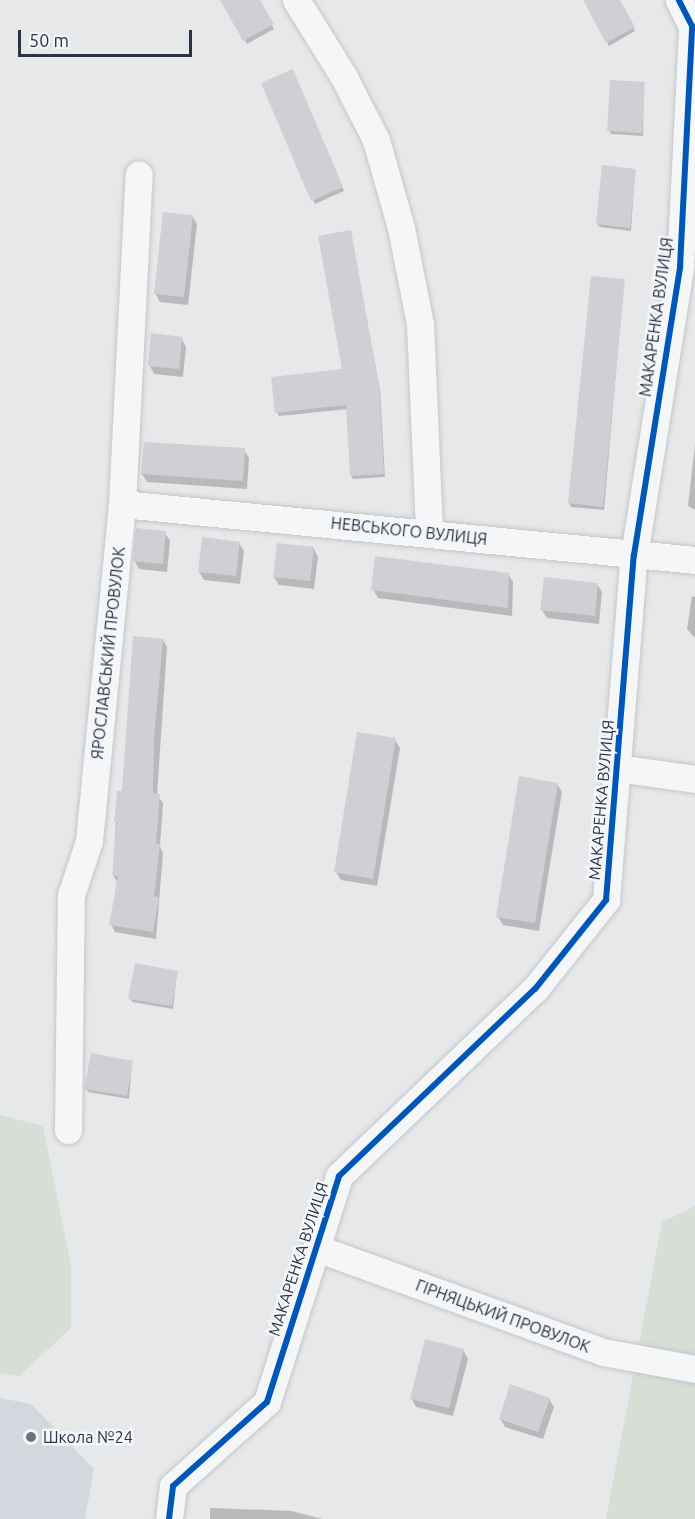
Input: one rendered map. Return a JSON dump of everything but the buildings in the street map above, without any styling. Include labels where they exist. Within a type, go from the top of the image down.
[{"type":"street","points":[[296,0],[344,77],[376,140],[401,228],[420,324],[429,532]]},
{"type":"street","name":"МАКАРЕНКА ВУЛИЦЯ","points":[[169,1519],[173,1486],[267,1402],[339,1176],[535,989],[606,900],[634,555],[680,267],[692,26],[680,0]]},
{"type":"street","name":"ЯРОСЛАВСЬКИЙ ПРОВУЛОК","points":[[68,1130],[71,895],[89,841],[122,504],[139,174]]},
{"type":"street","name":"НЕВСЬКОГО ВУЛИЦЯ","points":[[122,504],[429,532],[695,560]]},
{"type":"street","points":[[617,768],[695,778]]},
{"type":"street","name":"ГІРНЯЦЬКИЙ ПРОВУЛОК","points":[[316,1248],[603,1352],[695,1369]]},
{"type":"shaded area","points":[[0,1115],[43,1126],[71,1265],[71,1328],[19,1376],[0,1373]]},
{"type":"shaded area","points":[[695,1206],[695,1519],[606,1519],[662,1222]]},
{"type":"shaded area","name":"Школа №24","points":[[0,1398],[31,1404],[94,1469],[85,1519],[0,1519]]},
{"type":"cycle path","points":[[169,1519],[173,1486],[267,1402],[339,1176],[535,989],[606,900],[634,555],[680,267],[692,26],[679,0]]},
{"type":"place","name":"Школа №24","points":[[31,1437]]}]
